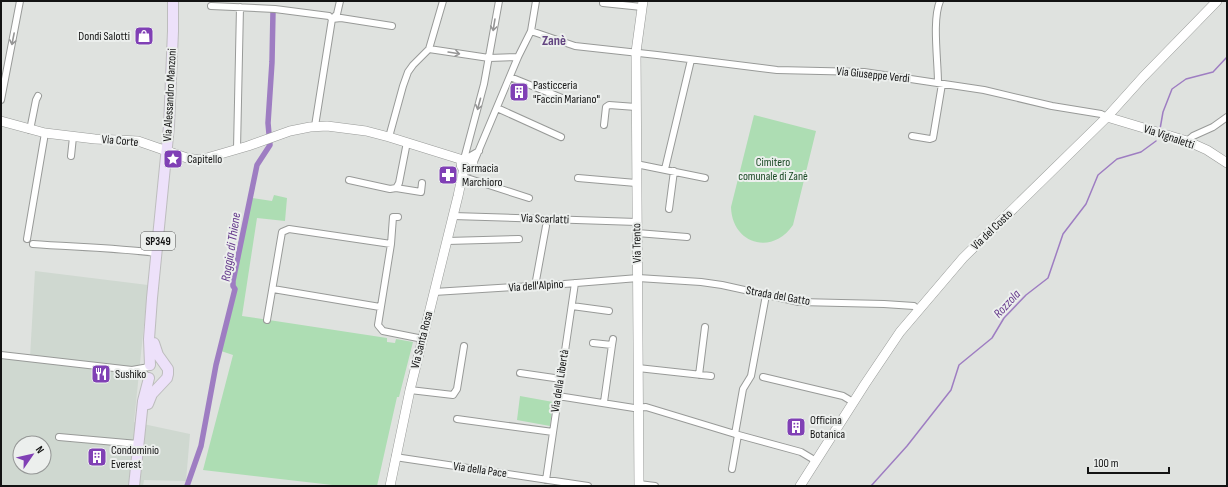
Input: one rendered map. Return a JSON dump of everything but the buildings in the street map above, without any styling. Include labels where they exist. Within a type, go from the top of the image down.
[{"type":"main road","name":"Via Alessandro Manzoni","points":[[134,486],[143,401],[149,371],[152,298],[170,96],[173,1]]},
{"type":"main road","name":"Via Alessandro Manzoni","points":[[141,417],[152,394],[167,378],[169,372],[167,366],[158,355],[150,332]]},
{"type":"main road","points":[[162,382],[155,383],[149,371],[158,362],[163,363]]},
{"type":"street","points":[[1,100],[20,1]]},
{"type":"street","points":[[315,126],[332,19],[337,14],[340,1]]},
{"type":"street","points":[[389,137],[408,72],[429,49],[443,1]]},
{"type":"street","points":[[466,163],[484,84],[499,1]]},
{"type":"street","points":[[466,163],[478,151],[531,31],[536,1]]},
{"type":"street","points":[[912,136],[930,139],[933,138],[940,83],[936,9],[940,1]]},
{"type":"street","name":"Via del Costo","points":[[800,486],[853,402],[900,332],[963,258],[1107,116],[1217,1]]},
{"type":"street","points":[[603,3],[642,4]]},
{"type":"street","name":"Via Trento","points":[[639,485],[636,52],[642,4]]},
{"type":"street","points":[[211,6],[275,9],[329,16],[332,19],[341,18],[392,26]]},
{"type":"street","points":[[237,149],[240,7]]},
{"type":"street","name":"Via Giuseppe Verdi","points":[[531,31],[575,46],[636,52],[778,70],[864,72],[984,90],[1052,106],[1107,116]]},
{"type":"street","points":[[429,49],[489,58],[518,58]]},
{"type":"street","points":[[665,169],[691,60]]},
{"type":"street","points":[[510,77],[567,100]]},
{"type":"street","points":[[30,130],[38,96]]},
{"type":"street","points":[[604,125],[606,107],[609,105],[636,107]]},
{"type":"street","points":[[497,108],[561,136]]},
{"type":"street","name":"Via Vignaletti","points":[[1107,116],[1187,142],[1207,150],[1227,163]]},
{"type":"street","points":[[1187,142],[1193,136],[1213,127],[1227,117]]},
{"type":"street","name":"Via Corte","points":[[1,121],[45,133],[73,137],[138,141],[187,158],[200,160],[296,129],[327,126],[366,131],[389,137],[466,163]]},
{"type":"street","points":[[27,239],[45,133]]},
{"type":"street","points":[[71,156],[73,137]]},
{"type":"street","points":[[396,188],[399,183],[407,142]]},
{"type":"street","name":"Via Santa Rosa","points":[[458,196],[467,178],[466,163]]},
{"type":"street","name":"Via Santa Rosa","points":[[390,486],[410,390],[466,163]]},
{"type":"street","points":[[636,164],[705,178]]},
{"type":"street","points":[[669,209],[674,171]]},
{"type":"street","points":[[467,178],[529,198]]},
{"type":"street","points":[[578,178],[636,183]]},
{"type":"street","points":[[349,180],[390,189],[396,188],[421,192],[422,184]]},
{"type":"street","name":"Via Scarlatti","points":[[453,216],[637,222]]},
{"type":"street","points":[[398,217],[393,217],[391,244],[378,325],[383,331],[423,339]]},
{"type":"street","points":[[535,286],[546,226]]},
{"type":"street","points":[[267,320],[282,232],[286,229],[391,244]]},
{"type":"street","points":[[637,233],[687,237]]},
{"type":"street","points":[[447,241],[519,239]]},
{"type":"street","points":[[33,244],[78,248],[118,248],[156,253]]},
{"type":"street","name":"Strada del Gatto","points":[[638,278],[702,282],[799,302],[914,306],[919,310]]},
{"type":"street","name":"Via dell'Alpino","points":[[434,292],[638,278]]},
{"type":"street","name":"Via della Libertà","points":[[546,480],[575,283]]},
{"type":"street","points":[[273,289],[380,307]]},
{"type":"street","points":[[732,469],[743,389],[750,376],[766,295]]},
{"type":"street","points":[[572,306],[609,311]]},
{"type":"street","points":[[699,375],[705,327]]},
{"type":"street","points":[[593,342],[612,342],[604,402]]},
{"type":"street","points":[[410,390],[453,395],[457,389],[464,346]]},
{"type":"street","points":[[1,355],[149,371]]},
{"type":"street","points":[[638,368],[711,376]]},
{"type":"street","points":[[132,370],[149,371]]},
{"type":"street","points":[[520,373],[561,379]]},
{"type":"street","points":[[763,377],[843,396],[853,402]]},
{"type":"street","points":[[558,396],[629,407],[646,407],[801,452],[816,461]]},
{"type":"street","points":[[457,419],[553,432]]},
{"type":"street","points":[[59,437],[138,444]]},
{"type":"street","name":"Via della Pace","points":[[395,457],[588,486]]},
{"type":"street","points":[[639,485],[655,486]]},
{"type":"shaded area","points":[[35,271],[148,285],[134,422],[190,434],[186,481],[144,480],[143,486],[1,486],[1,355],[30,357]]},
{"type":"green space","name":"Cimitero comunale di Zanè","points":[[754,115],[816,131],[793,225],[784,235],[775,240],[764,243],[754,242],[738,230],[733,220],[731,207]]},
{"type":"green space","points":[[274,195],[287,198],[285,221],[257,218],[242,316],[387,338],[387,342],[395,343],[396,339],[413,342],[399,397],[397,397],[377,486],[341,486],[203,470],[233,355],[221,351],[252,198],[272,201]]},
{"type":"green space","points":[[520,396],[553,402],[550,426],[517,420]]},
{"type":"waterway","name":"Roggia di Thiene","points":[[187,486],[201,446],[216,365],[235,289],[233,286],[233,281],[257,165],[270,145],[268,123],[272,62],[273,11]]},
{"type":"waterway","name":"Rozzola","points":[[1160,129],[1163,112],[1172,89],[1186,79],[1213,72],[1227,57]]},
{"type":"waterway","name":"Rozzola","points":[[871,486],[907,446],[951,390],[959,365],[992,338],[1004,318],[1026,295],[1048,278],[1063,234],[1086,204],[1098,175],[1117,159],[1141,152],[1156,141]]},
{"type":"place","name":"Dondi Salotti","points":[[144,36]]},
{"type":"place","name":"Pasticceria \"Faccin Mariano\"","points":[[519,92]]},
{"type":"place","name":"Capitello","points":[[173,159]]},
{"type":"place","name":"Farmacia Marchioro","points":[[448,175]]},
{"type":"place","name":"Sushiko","points":[[101,374]]},
{"type":"place","name":"Officina Botanica","points":[[796,427]]},
{"type":"place","name":"Condominio Everest","points":[[97,457]]},
{"type":"district","name":"Zanè","points":[[554,40]]}]
